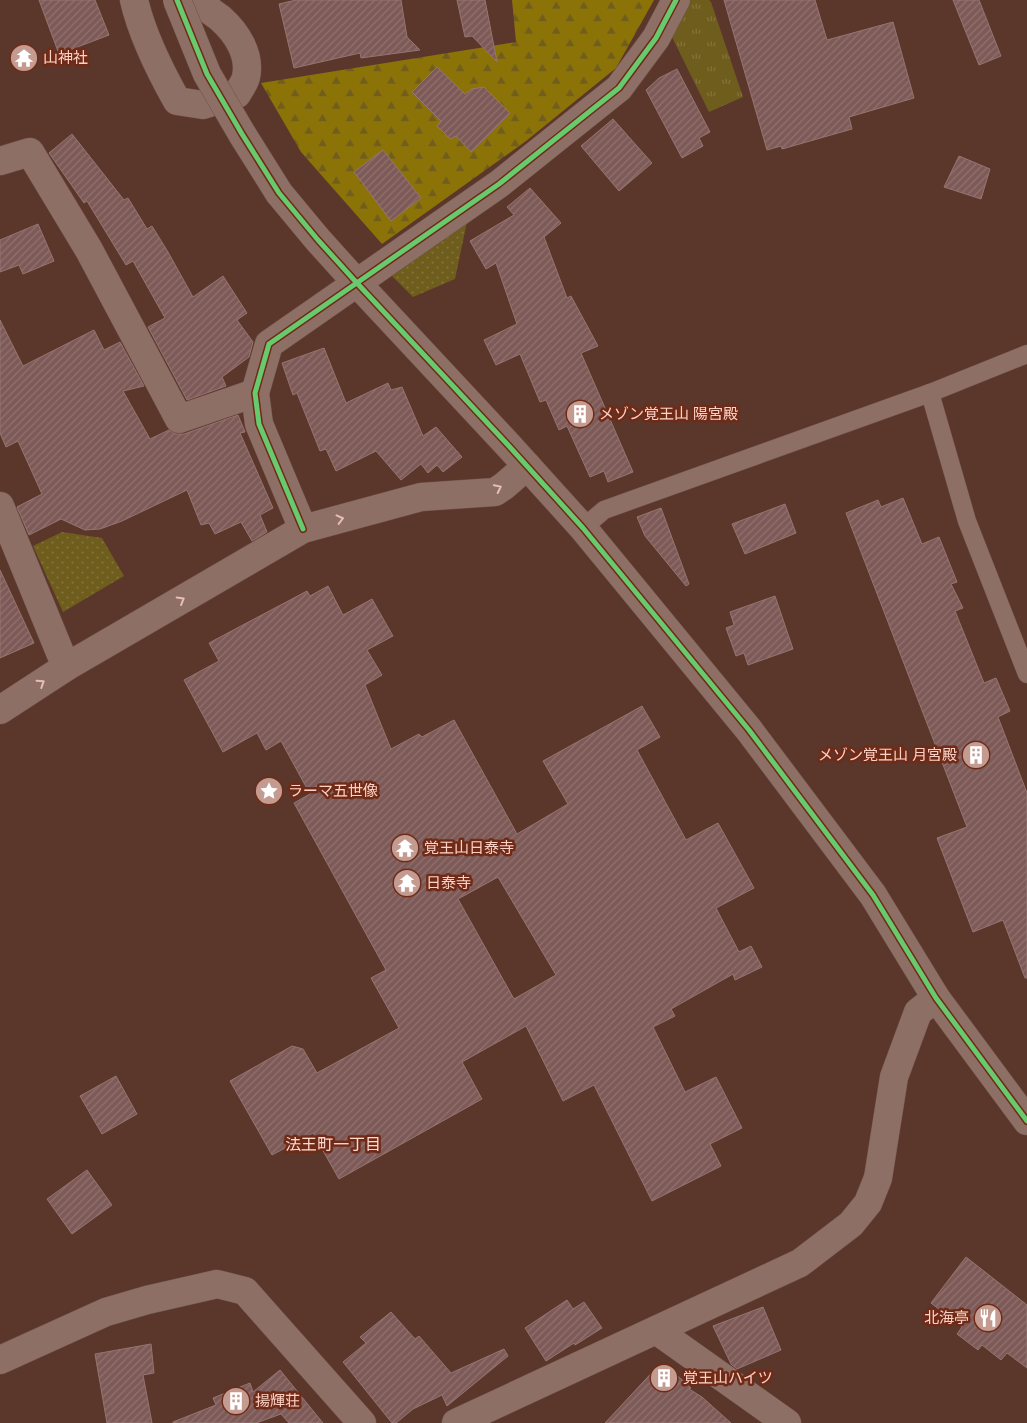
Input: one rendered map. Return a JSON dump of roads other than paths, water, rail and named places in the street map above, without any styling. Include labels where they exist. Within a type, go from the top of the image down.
[{"type":"street","points":[[134,0],[138,16],[161,72],[177,101],[203,105],[237,94],[246,78],[247,61],[241,44],[232,30],[203,6],[200,0]]},
{"type":"street","points":[[176,0],[207,74],[242,134],[280,193],[318,240],[356,282],[584,528],[749,730],[873,895],[936,998],[1027,1121]]},
{"type":"street","points":[[303,529],[259,424],[255,393],[269,344],[499,184],[619,88],[656,38],[676,0]]},
{"type":"street","points":[[0,161],[30,152],[89,250],[179,419],[255,393]]},
{"type":"street","points":[[0,710],[66,667],[303,529],[421,497],[495,492],[527,466]]},
{"type":"street","points":[[0,506],[66,667]]},
{"type":"street","points":[[456,1423],[800,1263],[851,1224],[868,1203],[878,1178],[894,1077],[918,1012],[936,998]]},
{"type":"street","points":[[0,1360],[106,1312],[147,1300],[217,1284],[245,1291],[362,1423]]},
{"type":"street","points":[[656,1330],[787,1423]]},
{"type":"lane","points":[[584,528],[604,510],[930,394],[1027,354]]},
{"type":"lane","points":[[930,394],[967,521],[1027,674]]},
{"type":"place","name":"山神社","points":[[24,58]]},
{"type":"place","name":"メゾン覚王山 陽宮殿","points":[[580,414]]},
{"type":"place","name":"メゾン覚王山 月宮殿","points":[[976,755]]},
{"type":"place","name":"ラーマ五世像","points":[[269,791]]},
{"type":"place","name":"覚王山日泰寺","points":[[405,848]]},
{"type":"place","name":"日泰寺","points":[[407,883]]},
{"type":"place","name":"北海亭","points":[[988,1318]]},
{"type":"place","name":"覚王山ハイツ","points":[[664,1378]]},
{"type":"place","name":"揚輝荘","points":[[236,1401]]},
{"type":"district","name":"法王町一丁目","points":[[333,1144]]}]
